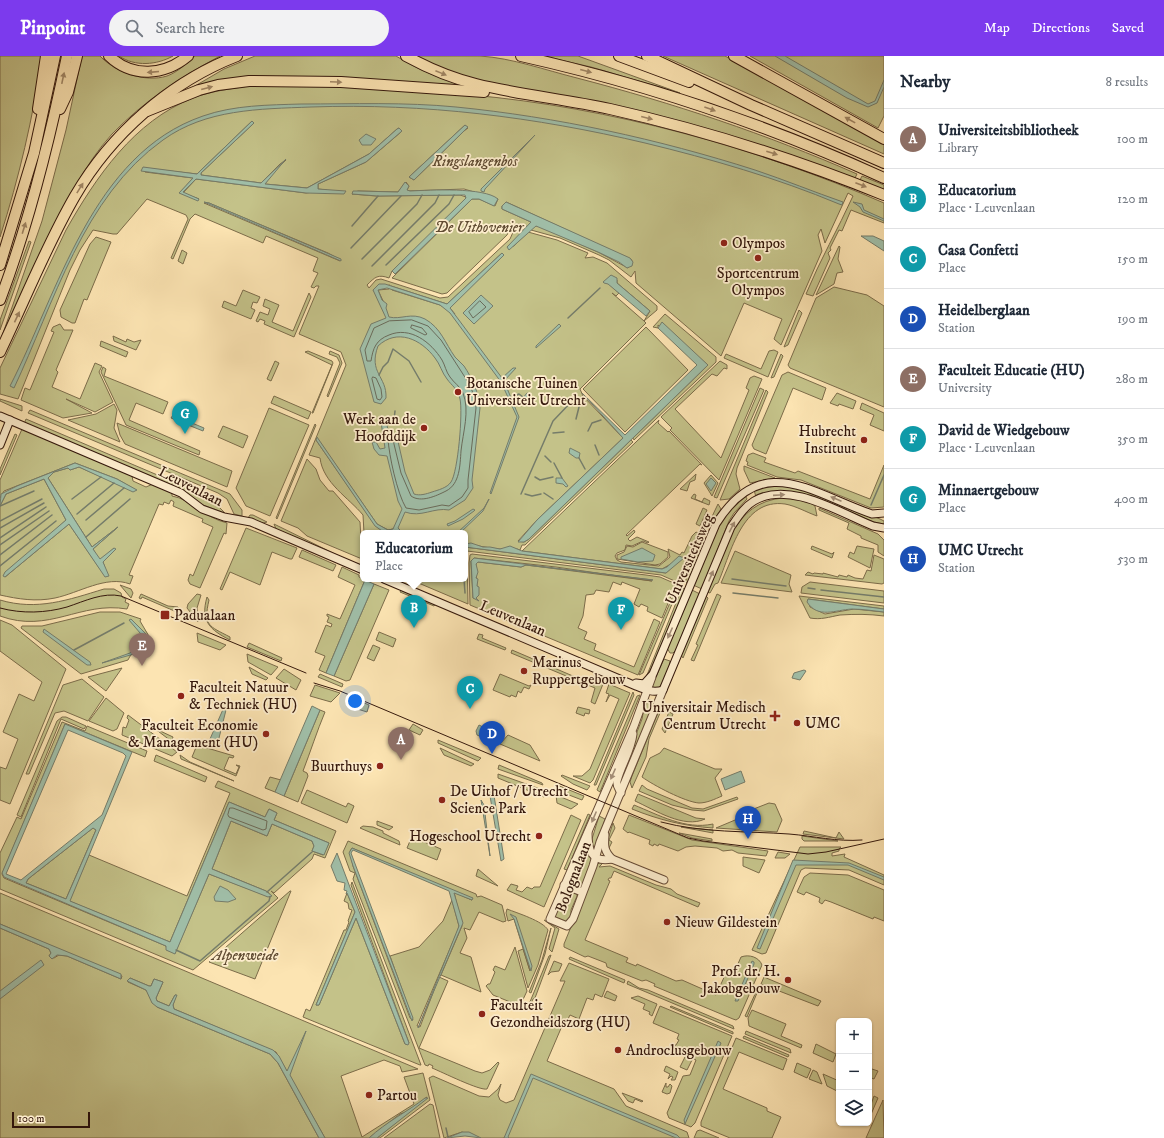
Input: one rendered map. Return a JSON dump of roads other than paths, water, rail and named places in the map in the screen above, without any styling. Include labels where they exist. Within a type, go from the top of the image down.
[{"type":"highway","points":[[34,153],[34,132],[46,56]]},
{"type":"highway","points":[[0,266],[34,153],[56,56]]},
{"type":"highway","points":[[0,300],[24,227],[52,126],[67,56]]},
{"type":"highway","points":[[52,126],[68,92],[77,56]]},
{"type":"highway","points":[[109,56],[123,66],[146,72],[162,71],[171,68],[188,56]]},
{"type":"highway","points":[[0,352],[53,238],[75,195],[101,158],[126,130],[147,110],[185,82],[237,56]]},
{"type":"highway","points":[[406,56],[438,72],[464,81],[609,109],[742,143],[802,163],[884,195]]},
{"type":"highway","points":[[521,56],[649,88],[694,103],[821,151],[884,178]]},
{"type":"highway","points":[[618,56],[751,105]]},
{"type":"highway","points":[[648,56],[751,105],[884,164]]},
{"type":"highway","points":[[738,57],[884,138]]},
{"type":"highway","points":[[147,110],[199,90],[218,85],[249,81],[376,84],[556,99]]},
{"type":"main road","name":"Leuvenlaan","points":[[0,416],[181,494],[202,509],[224,517],[251,522],[360,569]]},
{"type":"main road","points":[[0,445],[10,420]]},
{"type":"main road","name":"Universiteitsweg","points":[[602,798],[634,726],[646,690],[716,524],[724,510],[741,493],[765,484],[788,482],[804,486],[872,514],[884,513]]},
{"type":"main road","name":"Universiteitsweg","points":[[615,807],[731,527],[748,505],[759,499],[770,496],[797,496],[873,526],[884,528]]},
{"type":"main road","name":"Leuvenlaan","points":[[391,582],[646,690]]},
{"type":"main road","points":[[630,682],[642,685],[653,674]]},
{"type":"main road","points":[[646,690],[653,692],[663,690]]},
{"type":"main road","points":[[621,793],[618,788],[618,780],[632,744],[634,726]]},
{"type":"main road","name":"Bolognalaan","points":[[602,798],[550,919],[567,926],[572,919],[593,866],[599,858],[600,842],[615,807]]},
{"type":"main road","points":[[606,830],[604,847],[606,853],[612,860]]},
{"type":"main road","points":[[588,832],[588,849],[592,854],[599,858],[612,860],[664,880]]},
{"type":"main road","points":[[564,885],[582,892]]},
{"type":"water","points":[[775,56],[785,56],[868,104],[875,101],[884,80],[884,87],[877,103],[868,107],[847,98]]},
{"type":"water","points":[[264,105],[437,105],[494,111],[569,123],[682,148],[766,174],[843,202],[842,205],[768,177],[670,149],[604,134],[521,119],[437,110],[353,106],[253,110],[215,116],[197,122],[163,140],[135,164],[112,191],[91,221],[58,287],[14,388],[10,386],[83,230],[106,194],[133,161],[165,135],[203,116],[215,112],[239,108]]},
{"type":"water","points":[[252,121],[254,123],[201,173],[201,175],[261,183],[286,159],[265,184],[307,188],[369,154],[397,129],[399,128],[402,131],[366,162],[318,184],[318,189],[346,191],[344,194],[306,193],[196,179],[183,192],[199,199],[198,201],[179,193],[193,178],[141,171],[143,167],[197,174]]},
{"type":"water","points":[[465,125],[468,127],[414,180],[409,177]]},
{"type":"water","points":[[366,134],[376,139],[371,145],[362,145],[359,140]]},
{"type":"water","points":[[535,135],[485,189],[484,192],[481,191],[481,189]]},
{"type":"water","points":[[405,182],[409,186],[407,190],[410,191],[469,191],[491,195],[498,199],[494,206],[479,199],[472,199],[395,274],[392,271],[466,198],[465,195],[378,196],[352,194],[353,191],[398,192]]},
{"type":"water","points":[[204,202],[341,259],[341,261]]},
{"type":"water","points":[[506,202],[630,258],[633,262],[632,266],[627,268],[619,262],[598,252],[536,226],[509,250],[507,247],[531,222],[502,209],[502,206]]},
{"type":"water","points":[[853,202],[862,204],[864,210],[884,219],[884,221],[863,212],[860,207]]},
{"type":"water","points":[[861,236],[873,236],[884,241],[884,251]]},
{"type":"water","points":[[502,253],[504,255],[450,308],[502,378],[513,368],[516,368],[504,381],[519,417],[491,494],[490,493],[517,417],[501,382],[450,313],[440,305],[387,288],[378,290],[382,300],[387,304],[386,308],[389,317],[420,317],[435,327],[470,376],[477,391],[480,408],[472,480],[473,488],[465,500],[449,510],[443,509],[417,514],[405,512],[398,528],[400,530],[388,530],[393,529],[402,509],[398,501],[387,456],[379,455],[374,449],[372,442],[376,442],[380,449],[385,448],[380,416],[385,418],[389,433],[397,437],[405,472],[414,494],[418,495],[445,487],[451,482],[454,476],[459,442],[461,406],[458,393],[445,377],[437,360],[429,351],[416,341],[401,337],[385,341],[378,346],[375,362],[376,369],[384,384],[386,398],[381,404],[374,402],[360,349],[371,324],[386,318],[373,290],[379,284],[385,284],[447,304]]},
{"type":"water","points":[[611,275],[617,278],[617,283],[650,311],[646,316],[608,284],[603,282]]},
{"type":"water","points":[[481,295],[493,306],[474,324],[463,313]]},
{"type":"water","points":[[662,322],[708,365],[529,539],[524,542],[518,542],[537,520],[623,438],[582,393],[625,435],[697,365],[658,328]]},
{"type":"water","points":[[559,324],[561,326],[536,348],[536,346]]},
{"type":"water","points":[[527,393],[530,394],[531,398],[524,406],[522,399]]},
{"type":"water","points":[[173,415],[204,428],[203,431],[171,418]]},
{"type":"water","points":[[317,437],[377,524],[388,530],[381,530],[375,526],[316,440]]},
{"type":"water","points":[[570,448],[580,453],[579,458],[576,458],[569,453]]},
{"type":"water","points":[[75,463],[117,479],[137,490],[133,492],[79,467],[54,472],[48,478],[92,547],[118,527],[93,549],[100,559],[114,548],[116,549],[103,562],[109,576],[105,577],[69,524],[5,577],[3,576],[5,572],[66,520],[44,479],[6,494],[0,506],[1,494]]},
{"type":"water","points":[[556,478],[562,478],[568,486],[566,487],[563,484],[556,483]]},
{"type":"water","points":[[711,478],[716,483],[711,491],[706,484]]},
{"type":"water","points":[[489,499],[483,511],[463,530],[460,530],[484,508]]},
{"type":"water","points":[[473,509],[475,510],[463,519],[448,526],[447,524],[455,521]]},
{"type":"water","points":[[468,544],[500,549],[510,546],[522,551],[662,569],[667,567],[679,556],[684,558],[666,573],[468,547]]},
{"type":"water","points":[[642,548],[655,555],[653,561],[638,562],[621,559],[621,557]]},
{"type":"water","points":[[474,558],[653,580],[526,565],[521,567],[478,562],[476,564],[478,572],[476,578],[478,579],[477,586],[479,587],[479,595],[476,598],[479,601],[473,598],[471,561]]},
{"type":"water","points":[[364,582],[374,584],[334,676],[326,673]]},
{"type":"water","points":[[808,599],[884,609],[884,612],[852,609],[822,612],[811,607],[807,602]]},
{"type":"water","points":[[131,619],[146,634],[149,646],[143,647],[134,654],[102,663],[130,653],[145,644],[146,640],[129,620]]},
{"type":"water","points":[[44,629],[90,662],[91,665],[87,665],[43,632]]},
{"type":"water","points":[[804,670],[806,671],[800,680],[792,678],[794,673]]},
{"type":"water","points":[[229,698],[218,742],[210,739]]},
{"type":"water","points":[[312,706],[320,710],[284,796],[275,792]]},
{"type":"water","points":[[65,724],[132,752],[70,901],[170,942],[229,802],[265,817],[269,809],[277,813],[274,820],[329,843],[324,855],[312,851],[314,846],[312,841],[272,824],[267,836],[231,821],[212,869],[266,891],[272,896],[268,897],[209,874],[175,954],[166,950],[166,946],[4,877],[2,873]],"holes":[[[68,730],[123,753],[126,756],[102,815],[21,880],[6,874]],[[93,828],[96,830],[66,899],[26,883],[28,879]]]},
{"type":"water","points":[[479,725],[489,730],[491,741],[477,735],[476,731]]},
{"type":"water","points":[[741,771],[745,782],[725,790],[721,779]]},
{"type":"water","points":[[491,788],[493,789],[504,859],[501,861],[489,790]]},
{"type":"water","points":[[481,800],[484,805],[490,856]]},
{"type":"water","points":[[352,848],[473,898],[472,900],[454,893],[463,923],[418,1028],[459,926],[449,891],[353,850],[351,853],[413,1018],[412,1021],[353,866],[349,853]]},
{"type":"water","points":[[337,853],[409,1043],[408,1045],[405,1044],[356,918],[319,1005],[316,1005],[355,912],[347,893],[346,894],[347,891],[344,890],[345,883],[337,881],[331,866]]},
{"type":"water","points":[[793,860],[849,863],[884,877],[884,880],[848,865],[796,865],[760,949],[757,948]]},
{"type":"water","points":[[220,886],[228,890],[236,899],[228,902],[215,901],[214,897]]},
{"type":"water","points":[[510,914],[516,917],[532,966],[531,971],[514,919]]},
{"type":"water","points":[[0,924],[121,974],[121,979],[67,956],[57,955],[52,959],[49,956],[51,953],[49,949],[0,928]]},
{"type":"water","points":[[41,960],[44,965],[0,999],[0,991]]},
{"type":"water","points":[[752,961],[754,964],[738,1001],[735,1001]]},
{"type":"water","points":[[130,978],[149,986],[151,986],[154,979],[163,982],[156,998],[157,1001],[169,1006],[175,995],[177,995],[173,1005],[174,1009],[273,1050],[279,1056],[287,1071],[306,1031],[290,1075],[325,1138],[319,1138],[278,1063],[270,1054],[157,1007],[152,1003],[146,990],[127,981]]},
{"type":"water","points":[[718,1041],[721,1043],[685,1124],[684,1120]]},
{"type":"water","points":[[531,1074],[677,1135],[680,1138],[676,1138],[533,1078],[508,1137],[509,1138],[504,1138]]},
{"type":"water","points":[[425,1098],[428,1098],[377,1138],[369,1138],[382,1127]]},
{"type":"water","points":[[462,1132],[469,1132],[481,1138],[465,1136],[447,1138]]},
{"type":"waterway","points":[[362,259],[417,204],[422,195]]},
{"type":"waterway","points":[[372,266],[435,203],[439,195]]},
{"type":"waterway","points":[[386,265],[449,204],[454,195]]},
{"type":"waterway","points":[[352,226],[378,196]]},
{"type":"waterway","points":[[351,248],[401,196]]},
{"type":"waterway","points":[[568,318],[600,288]]},
{"type":"waterway","points":[[379,375],[383,367],[388,362],[393,349],[409,361],[421,382]]},
{"type":"waterway","points":[[517,395],[519,394],[523,397]]},
{"type":"waterway","points":[[521,494],[553,421],[574,399]]},
{"type":"waterway","points":[[576,419],[581,399]]},
{"type":"waterway","points":[[386,424],[394,420],[395,411]]},
{"type":"waterway","points":[[588,431],[592,423],[601,420]]},
{"type":"waterway","points":[[553,433],[564,432]]},
{"type":"waterway","points":[[595,445],[599,455]]},
{"type":"waterway","points":[[545,456],[551,462]]},
{"type":"waterway","points":[[579,458],[585,469]]},
{"type":"waterway","points":[[554,463],[562,478]]},
{"type":"waterway","points":[[871,505],[884,475]]},
{"type":"waterway","points":[[72,499],[101,477]]},
{"type":"waterway","points":[[535,477],[540,480],[553,477]]},
{"type":"waterway","points":[[77,514],[114,483]]},
{"type":"waterway","points":[[86,520],[124,488]]},
{"type":"waterway","points":[[0,506],[34,491]]},
{"type":"waterway","points":[[544,493],[553,499]]},
{"type":"waterway","points":[[525,494],[532,496],[541,494]]},
{"type":"waterway","points":[[0,521],[42,499]]},
{"type":"waterway","points":[[86,537],[130,499]]},
{"type":"waterway","points":[[0,528],[44,503]]},
{"type":"waterway","points":[[0,538],[46,507]]},
{"type":"waterway","points":[[0,545],[49,511]]},
{"type":"waterway","points":[[0,555],[52,515]]},
{"type":"waterway","points":[[0,566],[56,521]]},
{"type":"waterway","points":[[732,579],[786,586]]},
{"type":"waterway","points":[[464,582],[465,593]]},
{"type":"waterway","points":[[808,588],[815,589]]},
{"type":"waterway","points":[[821,590],[884,597]]},
{"type":"waterway","points":[[733,593],[778,598]]},
{"type":"waterway","points":[[74,650],[124,623]]},
{"type":"waterway","points":[[267,892],[312,852]]},
{"type":"waterway","points":[[176,950],[200,961],[269,901],[270,897]]},
{"type":"waterway","points":[[446,1128],[448,1137]]},
{"type":"tram line","points":[[0,608],[25,612],[42,612],[67,607],[101,596],[121,596],[306,673]]},
{"type":"tram line","points":[[314,683],[340,691],[688,838],[808,854],[826,852],[884,839]]},
{"type":"tram line","points":[[661,822],[677,826],[708,830],[789,834],[844,840],[862,840]]},
{"type":"place","name":"Olympos","points":[[724,243]]},
{"type":"place","name":"Sportcentrum Olympos","points":[[758,258]]},
{"type":"place","name":"Botanische Tuinen Universiteit Utrecht","points":[[458,392]]},
{"type":"place","name":"Werk aan de Hoofddijk","points":[[424,428]]},
{"type":"place","name":"Minnaertgebouw","points":[[185,434]]},
{"type":"place","name":"Hubrecht Instituut","points":[[864,440]]},
{"type":"place","name":"Padualaan","points":[[165,615]]},
{"type":"place","name":"Educatorium","points":[[414,628]]},
{"type":"place","name":"David de Wiedgebouw","points":[[621,630]]},
{"type":"place","name":"Faculteit Educatie (HU)","points":[[142,666]]},
{"type":"place","name":"Marinus Ruppertgebouw","points":[[524,671]]},
{"type":"place","name":"Faculteit Natuur & Techniek (HU)","points":[[181,696]]},
{"type":"place","name":"Casa Confetti","points":[[470,709]]},
{"type":"place","name":"Universitair Medisch Centrum Utrecht","points":[[775,716]]},
{"type":"place","name":"UMC","points":[[797,723]]},
{"type":"place","name":"Faculteit Economie & Management (HU)","points":[[266,734]]},
{"type":"place","name":"Heidelberglaan","points":[[492,754]]},
{"type":"place","name":"Universiteitsbibliotheek","points":[[401,760]]},
{"type":"place","name":"Buurthuys","points":[[380,766]]},
{"type":"place","name":"De Uithof / Utrecht Science Park","points":[[442,800]]},
{"type":"place","name":"Hogeschool Utrecht","points":[[539,836]]},
{"type":"place","name":"UMC Utrecht","points":[[748,839]]},
{"type":"place","name":"Nieuw Gildestein","points":[[667,922]]},
{"type":"place","name":"Prof. dr. H. Jakobgebouw","points":[[788,980]]},
{"type":"place","name":"Faculteit Gezondheidszorg (HU)","points":[[482,1014]]},
{"type":"place","name":"Androclusgebouw","points":[[618,1050]]},
{"type":"place","name":"Partou","points":[[369,1095]]},
{"type":"park label","name":"Ringslangenbos","points":[[475,161]]},
{"type":"park label","name":"De Uithovenier","points":[[479,227]]},
{"type":"park label","name":"Alpenweide","points":[[245,955]]}]
